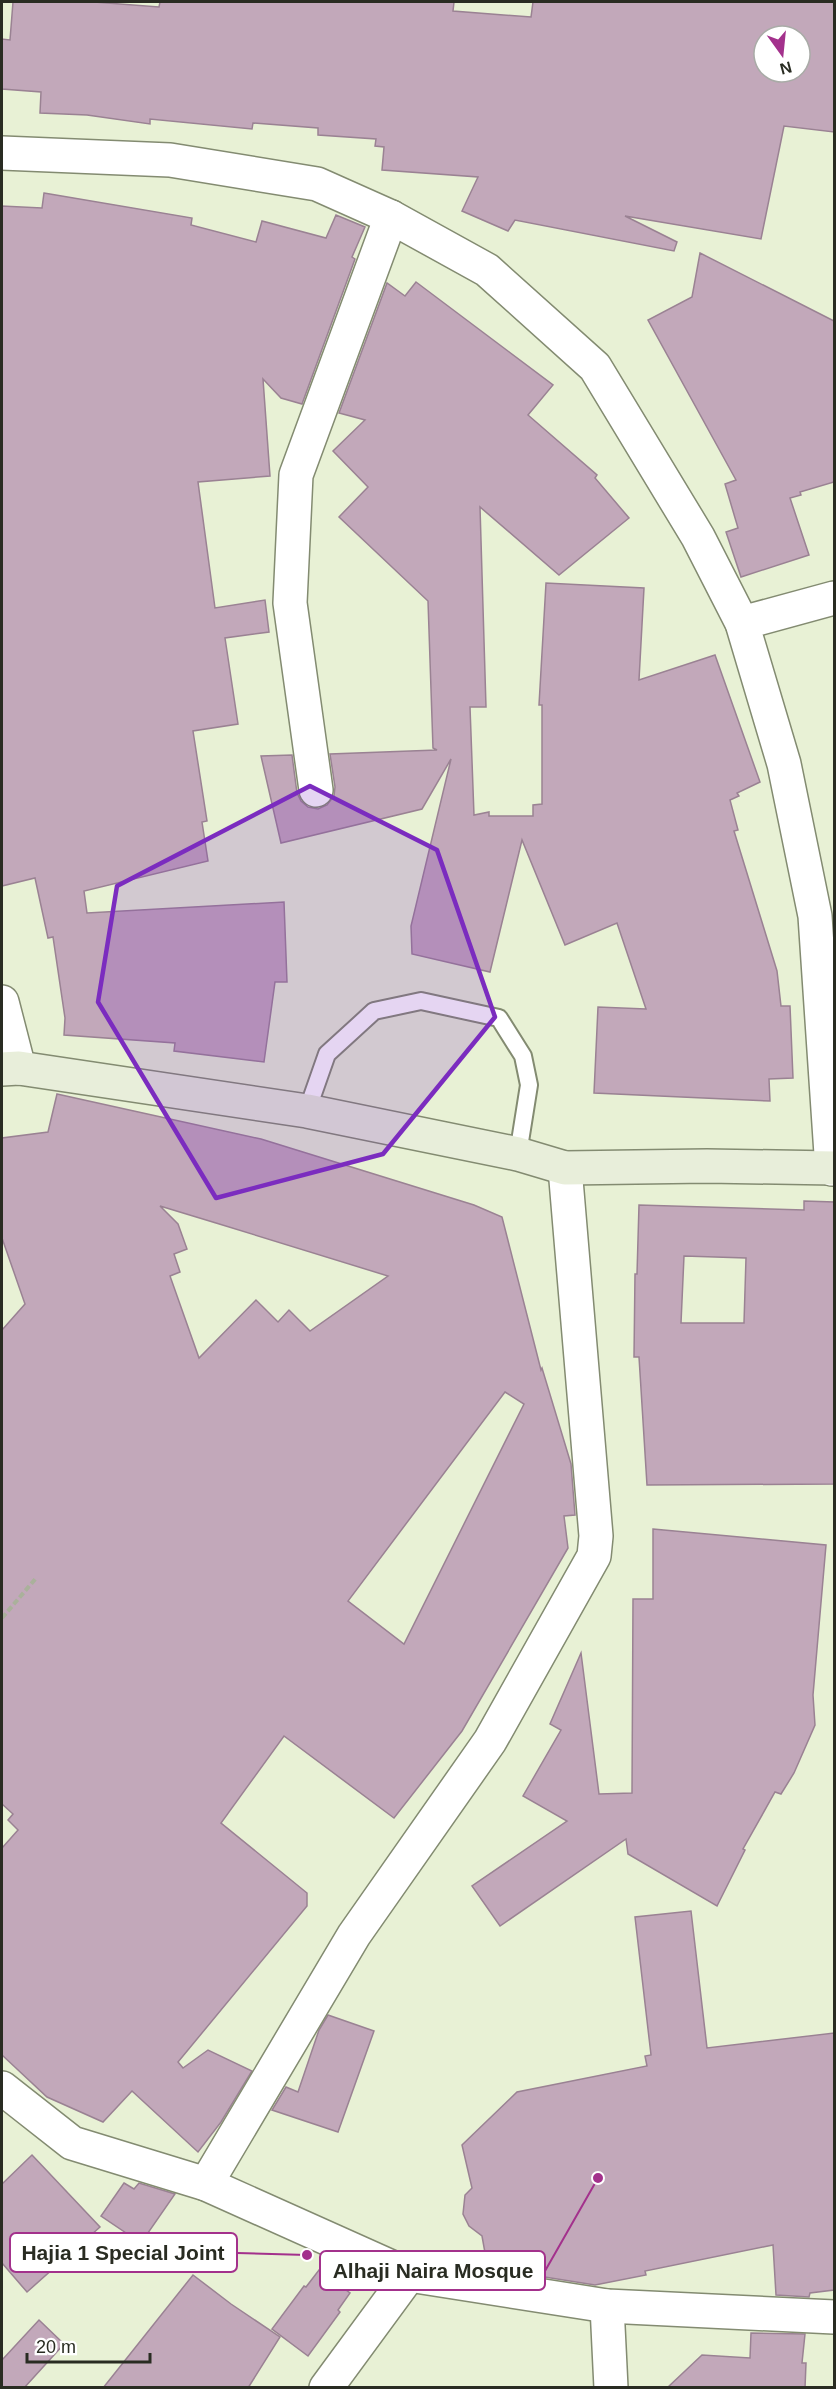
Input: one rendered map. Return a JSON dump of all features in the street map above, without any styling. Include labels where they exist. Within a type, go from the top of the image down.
[{"type":"street","points":[[2,153],[170,160],[317,184],[391,217],[487,270],[595,367],[698,537],[742,623],[784,764],[815,916],[833,1168],[707,1166],[565,1168],[518,1154],[307,1111],[10,1068],[2,1002]]},
{"type":"street","points":[[316,790],[290,603],[296,475],[391,217]]},
{"type":"street","points":[[742,623],[834,598]]},
{"type":"street","points":[[206,2184],[354,1935],[490,1741],[594,1556],[596,1536],[565,1168]]},
{"type":"street","points":[[2,2088],[72,2143],[206,2184],[409,2275],[607,2306],[834,2317]]},
{"type":"street","points":[[326,2388],[409,2275]]},
{"type":"street","points":[[607,2306],[611,2388]]},
{"type":"lane","points":[[307,1111],[327,1054],[374,1011],[421,1001],[499,1018],[523,1056],[529,1085],[518,1154]]},
{"type":"path","points":[[2,1618],[37,1577]]},
{"type":"highlighted area","points":[[310,786],[437,850],[495,1017],[383,1154],[216,1198],[98,1002],[117,886]]},
{"type":"building","points":[[13,2],[94,2],[159,7],[160,2],[454,2],[453,11],[531,17],[533,2],[834,2],[834,132],[784,126],[761,239],[625,216],[677,242],[674,251],[515,220],[508,231],[462,211],[478,177],[382,170],[384,147],[375,146],[376,139],[318,135],[318,128],[253,123],[252,129],[150,119],[150,124],[87,115],[40,113],[41,92],[2,89],[2,39],[10,40]]},
{"type":"building","points":[[44,193],[192,218],[191,225],[256,242],[262,221],[326,238],[336,215],[365,227],[352,257],[355,259],[302,404],[281,398],[263,379],[270,476],[198,482],[215,608],[265,600],[269,632],[225,638],[238,724],[193,731],[207,821],[202,822],[208,861],[84,891],[87,913],[284,902],[287,982],[275,982],[264,1062],[174,1051],[175,1043],[64,1035],[65,1018],[53,937],[48,938],[35,878],[2,886],[2,206],[42,208]]},
{"type":"building","points":[[700,253],[834,321],[834,482],[800,492],[801,495],[790,498],[809,555],[741,577],[726,532],[738,528],[725,484],[736,480],[648,320],[692,297]]},
{"type":"building","points":[[416,282],[553,385],[528,415],[597,475],[595,478],[629,518],[559,575],[480,507],[486,707],[470,707],[474,815],[489,812],[489,816],[533,816],[533,805],[542,804],[542,705],[539,705],[546,583],[644,588],[639,680],[715,655],[760,782],[737,793],[739,796],[730,800],[738,830],[734,831],[777,971],[781,1006],[790,1006],[793,1078],[769,1079],[770,1101],[594,1093],[598,1007],[646,1009],[617,923],[565,945],[522,840],[490,972],[412,954],[411,926],[451,759],[422,809],[281,843],[261,756],[292,755],[297,793],[308,807],[318,809],[327,805],[334,796],[335,787],[330,754],[437,750],[433,748],[428,601],[339,517],[368,487],[333,451],[365,420],[339,413],[387,283],[405,296]]},
{"type":"building","points":[[57,1094],[261,1139],[474,1205],[502,1217],[541,1370],[542,1368],[571,1464],[575,1515],[564,1516],[568,1548],[462,1731],[394,1818],[284,1736],[221,1823],[307,1893],[307,1906],[178,2062],[183,2068],[208,2050],[252,2071],[221,2122],[198,2152],[132,2091],[103,2122],[47,2097],[2,2055],[2,1848],[18,1830],[8,1820],[13,1814],[2,1804],[2,1330],[25,1304],[2,1238],[2,1138],[48,1132]],"holes":[[[160,1206],[216,1223],[388,1276],[310,1331],[289,1310],[278,1322],[256,1300],[199,1358],[170,1276],[180,1272],[174,1254],[187,1249],[178,1224]],[[505,1392],[524,1404],[404,1644],[348,1601]]]},
{"type":"building","points":[[804,1201],[834,1202],[834,1484],[647,1485],[639,1357],[634,1357],[639,1205],[804,1210]],"holes":[[[684,1256],[746,1258],[744,1323],[681,1323]]]},
{"type":"building","points":[[653,1529],[826,1545],[813,1695],[815,1725],[794,1773],[781,1794],[775,1792],[743,1849],[745,1850],[717,1906],[628,1854],[626,1839],[500,1926],[472,1886],[567,1821],[523,1796],[561,1730],[550,1724],[581,1653],[599,1794],[632,1793],[633,1599],[653,1599]]},
{"type":"building","points":[[691,1911],[707,2048],[834,2033],[834,2290],[810,2293],[809,2297],[776,2295],[773,2245],[645,2271],[646,2275],[595,2285],[532,2275],[487,2264],[482,2236],[469,2226],[463,2214],[465,2195],[472,2188],[462,2145],[517,2092],[647,2066],[645,2056],[651,2055],[635,1917]]},
{"type":"building","points":[[328,2015],[374,2031],[338,2132],[272,2110],[286,2087],[298,2092],[319,2030]]},
{"type":"building","points":[[32,2155],[100,2227],[27,2292],[2,2263],[2,2184]]},
{"type":"building","points":[[124,2183],[134,2189],[139,2183],[175,2194],[141,2243],[101,2216]]},
{"type":"building","points":[[319,2270],[350,2293],[338,2310],[340,2312],[308,2356],[272,2329]]},
{"type":"building","points":[[193,2275],[280,2337],[248,2388],[103,2388]]},
{"type":"building","points":[[39,2320],[64,2344],[24,2388],[2,2388],[2,2360]]},
{"type":"building","points":[[751,2333],[805,2334],[802,2363],[806,2363],[805,2388],[667,2388],[702,2355],[750,2358]]},
{"type":"place","name":"Alhaji Naira Mosque","points":[[598,2178]]},
{"type":"place","name":"Hajia 1 Special Joint","points":[[307,2255]]}]
